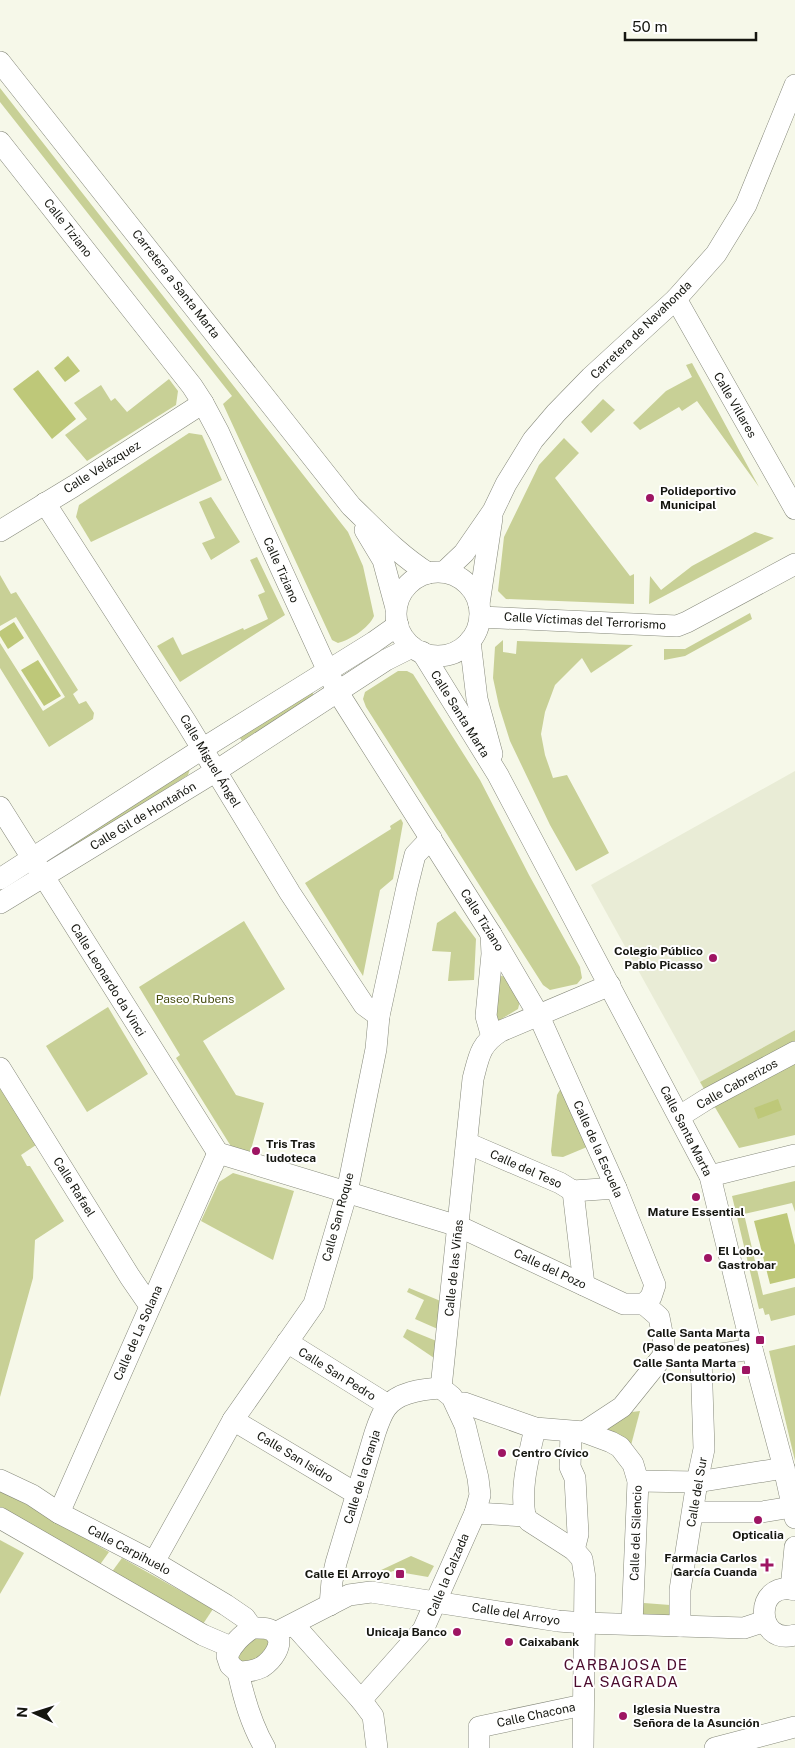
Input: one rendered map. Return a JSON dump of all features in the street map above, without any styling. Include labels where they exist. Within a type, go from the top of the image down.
[{"type":"street","name":"Carretera a Santa Marta","points":[[0,62],[351,506],[410,562],[436,572]]},
{"type":"street","name":"Carretera de Navahonda","points":[[436,572],[464,553],[493,510],[506,484],[529,448],[556,413],[591,377],[676,299],[716,254],[746,206],[795,85]]},
{"type":"street","name":"Calle Tiziano","points":[[0,142],[192,386],[203,403],[219,433],[337,691],[491,934],[538,1014]]},
{"type":"street","name":"Calle Villares","points":[[676,299],[795,509]]},
{"type":"street","name":"Calle Velázquez","points":[[0,530],[203,403]]},
{"type":"street","name":"Calle Miguel Ángel","points":[[45,503],[216,771],[290,893],[364,1004],[379,1016]]},
{"type":"street","name":"Carretera a Santa Marta","points":[[351,506],[383,560],[397,617]]},
{"type":"street","name":"Carretera de Navahonda","points":[[479,610],[484,561],[493,510]]},
{"type":"street","name":"Calle Víctimas del Terrorismo","points":[[479,610],[677,626],[688,622],[795,564]]},
{"type":"street","points":[[436,572],[460,578],[466,583],[472,589],[479,610],[477,630],[470,642],[456,652],[438,656],[417,650],[403,637],[397,617],[402,592],[413,580],[436,572]]},
{"type":"street","name":"Calle Gil de Hontañón","points":[[0,903],[38,868],[202,749],[374,642],[397,617]]},
{"type":"street","name":"Calle Santa Marta","points":[[470,642],[477,699],[498,775]]},
{"type":"street","name":"Calle Gil de Hontañón","points":[[0,879],[38,868],[216,771],[386,660],[417,650]]},
{"type":"street","name":"Calle Santa Marta","points":[[417,650],[498,775],[680,1116],[710,1176],[794,1513]]},
{"type":"street","name":"Calle Leonardo da Vinci","points":[[0,807],[218,1153]]},
{"type":"street","name":"Calle San Roque","points":[[154,1562],[233,1420],[314,1304],[347,1192],[376,1049],[379,1016],[415,855],[431,838]]},
{"type":"street","points":[[491,934],[492,954],[486,1016],[492,1037],[538,1014],[610,985]]},
{"type":"street","name":"Calle de la Escuela","points":[[538,1014],[616,1188],[655,1285],[651,1297],[644,1304]]},
{"type":"street","name":"Calle de las Viñas","points":[[441,1388],[473,1079],[480,1052],[486,1042],[492,1037]]},
{"type":"street","name":"Calle Cabrerizos","points":[[680,1116],[795,1052]]},
{"type":"street","name":"Calle Rafael","points":[[0,1068],[150,1306]]},
{"type":"street","name":"Calle del Teso","points":[[467,1143],[560,1183],[573,1191],[616,1188]]},
{"type":"street","name":"Calle del Pozo","points":[[218,1153],[458,1226],[624,1304],[644,1304]]},
{"type":"street","name":"Calle de La Solana","points":[[59,1512],[218,1153]]},
{"type":"street","points":[[710,1176],[795,1155]]},
{"type":"street","points":[[573,1191],[584,1285]]},
{"type":"street","points":[[456,1404],[464,1402],[535,1428],[577,1432],[622,1407],[663,1356],[664,1343],[659,1317],[644,1304]]},
{"type":"street","name":"Calle San Pedro","points":[[286,1342],[388,1405]]},
{"type":"street","points":[[663,1356],[701,1357],[752,1349]]},
{"type":"street","name":"Calle del Sur","points":[[680,1626],[680,1590],[704,1449],[701,1357]]},
{"type":"street","points":[[388,1405],[408,1393],[422,1389],[441,1388],[452,1397],[465,1425],[478,1478],[477,1504],[525,1516]]},
{"type":"street","name":"Calle de la Granja","points":[[330,1605],[332,1581],[374,1433],[388,1405]]},
{"type":"street","name":"Calle San Isidro","points":[[233,1420],[357,1494]]},
{"type":"street","points":[[535,1428],[524,1478],[522,1499],[525,1516],[529,1521],[574,1550],[582,1559],[585,1578],[582,1748]]},
{"type":"street","points":[[574,1550],[578,1534],[574,1478],[570,1467],[577,1432]]},
{"type":"street","name":"Calle del Silencio","points":[[577,1432],[620,1447],[633,1464],[638,1481],[632,1624]]},
{"type":"street","points":[[638,1481],[697,1482],[784,1468]]},
{"type":"street","name":"Calle Carpihuelo","points":[[0,1480],[154,1562],[226,1605],[245,1618],[252,1628]]},
{"type":"street","name":"Calle la Calzada","points":[[362,1700],[424,1630],[477,1504]]},
{"type":"street","points":[[692,1512],[794,1513]]},
{"type":"street","points":[[0,1518],[203,1635],[231,1647]]},
{"type":"street","points":[[795,1547],[793,1589],[777,1591],[771,1595],[764,1606],[765,1620],[772,1631],[778,1634],[795,1635]]},
{"type":"street","name":"Calle del Arroyo","points":[[285,1629],[349,1595],[371,1592],[558,1621],[584,1623],[744,1628],[765,1620]]},
{"type":"street","points":[[260,1744],[245,1701],[238,1672],[230,1665],[227,1656],[238,1638],[252,1628],[285,1629],[362,1700],[373,1716],[377,1748]]},
{"type":"street","points":[[238,1672],[251,1672],[262,1667],[272,1658],[285,1629]]},
{"type":"street","name":"Calle Chacona","points":[[479,1748],[479,1727],[583,1705]]},
{"type":"street","points":[[715,1748],[795,1727]]},
{"type":"shaded area","points":[[68,356],[80,371],[65,382],[54,368]]},
{"type":"shaded area","points":[[38,370],[76,419],[52,439],[13,389]]},
{"type":"shaded area","points":[[14,622],[24,638],[8,649],[0,636],[0,631]]},
{"type":"shaded area","points":[[38,660],[61,696],[44,706],[21,670]]},
{"type":"shaded area","name":"Colegio Público Pablo Picasso","points":[[795,771],[795,1030],[700,1082],[591,885]]},
{"type":"shaded area","points":[[778,1099],[782,1110],[758,1119],[754,1108]]},
{"type":"shaded area","points":[[787,1213],[795,1245],[795,1278],[770,1284],[754,1221]]},
{"type":"green space","points":[[0,88],[348,532],[363,566],[374,616],[359,633],[338,643],[332,640],[223,404],[232,396],[0,102]]},
{"type":"green space","points":[[692,363],[759,487],[697,401],[682,411],[679,407],[640,430],[633,423],[666,391],[692,377],[686,365]]},
{"type":"green space","points":[[169,379],[178,391],[176,405],[87,461],[65,435],[87,419],[74,403],[101,385],[111,401],[115,398],[127,412]]},
{"type":"green space","points":[[603,399],[615,410],[591,433],[581,422]]},
{"type":"green space","points":[[189,433],[202,435],[222,480],[91,542],[76,517],[79,505]]},
{"type":"green space","points":[[564,438],[579,453],[555,478],[630,576],[634,574],[634,604],[506,599],[498,591],[504,537],[539,465]]},
{"type":"green space","points":[[211,497],[240,542],[211,560],[202,543],[215,538],[199,502]]},
{"type":"green space","points":[[755,532],[774,538],[649,604],[650,576],[661,590],[692,566]]},
{"type":"green space","points":[[257,557],[285,615],[180,682],[157,646],[173,637],[182,655],[268,619],[258,595],[265,592],[250,560]]},
{"type":"green space","points":[[0,575],[11,594],[16,592],[78,690],[73,694],[79,704],[86,701],[94,713],[93,719],[49,747],[0,668],[0,643],[43,711],[65,697],[16,617],[0,626]]},
{"type":"green space","points":[[750,613],[752,619],[685,656],[664,660],[664,649],[685,649]]},
{"type":"green space","points":[[503,640],[503,652],[516,654],[517,641],[633,645],[591,673],[582,658],[555,685],[545,712],[541,734],[545,755],[553,778],[567,775],[609,853],[576,871],[550,825],[510,741],[499,706],[493,678],[495,647]]},
{"type":"green space","points":[[398,671],[407,671],[413,674],[480,780],[529,875],[580,967],[582,978],[577,984],[550,990],[543,985],[366,707],[363,699],[365,692]]},
{"type":"green space","points":[[313,691],[313,696],[242,741],[238,735]]},
{"type":"green space","points":[[190,769],[188,775],[72,849],[68,843]]},
{"type":"green space","points":[[401,819],[403,823],[393,879],[380,890],[363,976],[305,883],[391,829],[390,826]]},
{"type":"green space","points":[[455,911],[476,939],[474,980],[448,981],[451,952],[432,951],[437,923]]},
{"type":"green space","name":"Paseo Rubens","points":[[244,921],[285,989],[203,1041],[236,1095],[264,1103],[250,1153],[232,1148],[176,1058],[180,1055],[139,987]]},
{"type":"green space","points":[[499,975],[505,977],[520,1001],[518,1009],[498,1021],[493,1017]]},
{"type":"green space","points":[[108,1007],[148,1074],[87,1112],[46,1046]]},
{"type":"green space","points":[[795,1030],[795,1135],[739,1148],[700,1082]]},
{"type":"green space","points":[[0,1079],[39,1143],[21,1155],[27,1166],[30,1166],[64,1221],[35,1240],[33,1278],[0,1397]]},
{"type":"green space","points":[[561,1088],[587,1147],[563,1157],[552,1156],[551,1151],[557,1095]]},
{"type":"green space","points":[[233,1173],[294,1191],[273,1260],[201,1221],[219,1182]]},
{"type":"green space","points":[[795,1181],[795,1212],[792,1203],[744,1214],[763,1295],[795,1287],[795,1315],[771,1321],[769,1314],[765,1315],[763,1308],[759,1309],[732,1196]]},
{"type":"green space","points":[[409,1288],[443,1302],[440,1330],[415,1319],[424,1300],[407,1292]]},
{"type":"green space","points":[[407,1329],[439,1342],[437,1360],[403,1337]]},
{"type":"green space","points":[[795,1345],[795,1461],[769,1351]]},
{"type":"green space","points":[[640,1411],[630,1449],[605,1431],[632,1412]]},
{"type":"green space","points":[[0,1489],[109,1552],[99,1566],[0,1510]]},
{"type":"green space","points":[[0,1540],[24,1553],[0,1594]]},
{"type":"green space","points":[[411,1556],[434,1566],[428,1577],[393,1571],[382,1576],[379,1571]]},
{"type":"green space","points":[[122,1558],[213,1609],[203,1624],[111,1573]]},
{"type":"green space","points":[[644,1603],[670,1605],[674,1617],[639,1615],[640,1608]]},
{"type":"green space","points":[[252,1638],[267,1638],[269,1646],[259,1658],[243,1663],[237,1657]]},
{"type":"place","name":"Polideportivo Municipal","points":[[650,498]]},
{"type":"place","name":"Colegio Público Pablo Picasso","points":[[713,958]]},
{"type":"place","name":"Tris Tras ludoteca","points":[[256,1151]]},
{"type":"place","name":"Mature Essential","points":[[696,1197]]},
{"type":"place","name":"El Lobo. Gastrobar","points":[[708,1258]]},
{"type":"place","name":"Calle Santa Marta (Paso de peatones)","points":[[760,1340]]},
{"type":"place","name":"Calle Santa Marta (Consultorio)","points":[[746,1370]]},
{"type":"place","name":"Centro Cívico","points":[[502,1453]]},
{"type":"place","name":"Opticalia","points":[[758,1520]]},
{"type":"place","name":"Farmacia Carlos García Cuanda","points":[[767,1565]]},
{"type":"place","name":"Calle El Arroyo","points":[[400,1574]]},
{"type":"place","name":"Unicaja Banco","points":[[457,1632]]},
{"type":"place","name":"Caixabank","points":[[509,1642]]},
{"type":"place","name":"Iglesia Nuestra Señora de la Asunción","points":[[623,1716]]},
{"type":"district","name":"CARBAJOSA DE LA SAGRADA","points":[[626,1674]]}]
